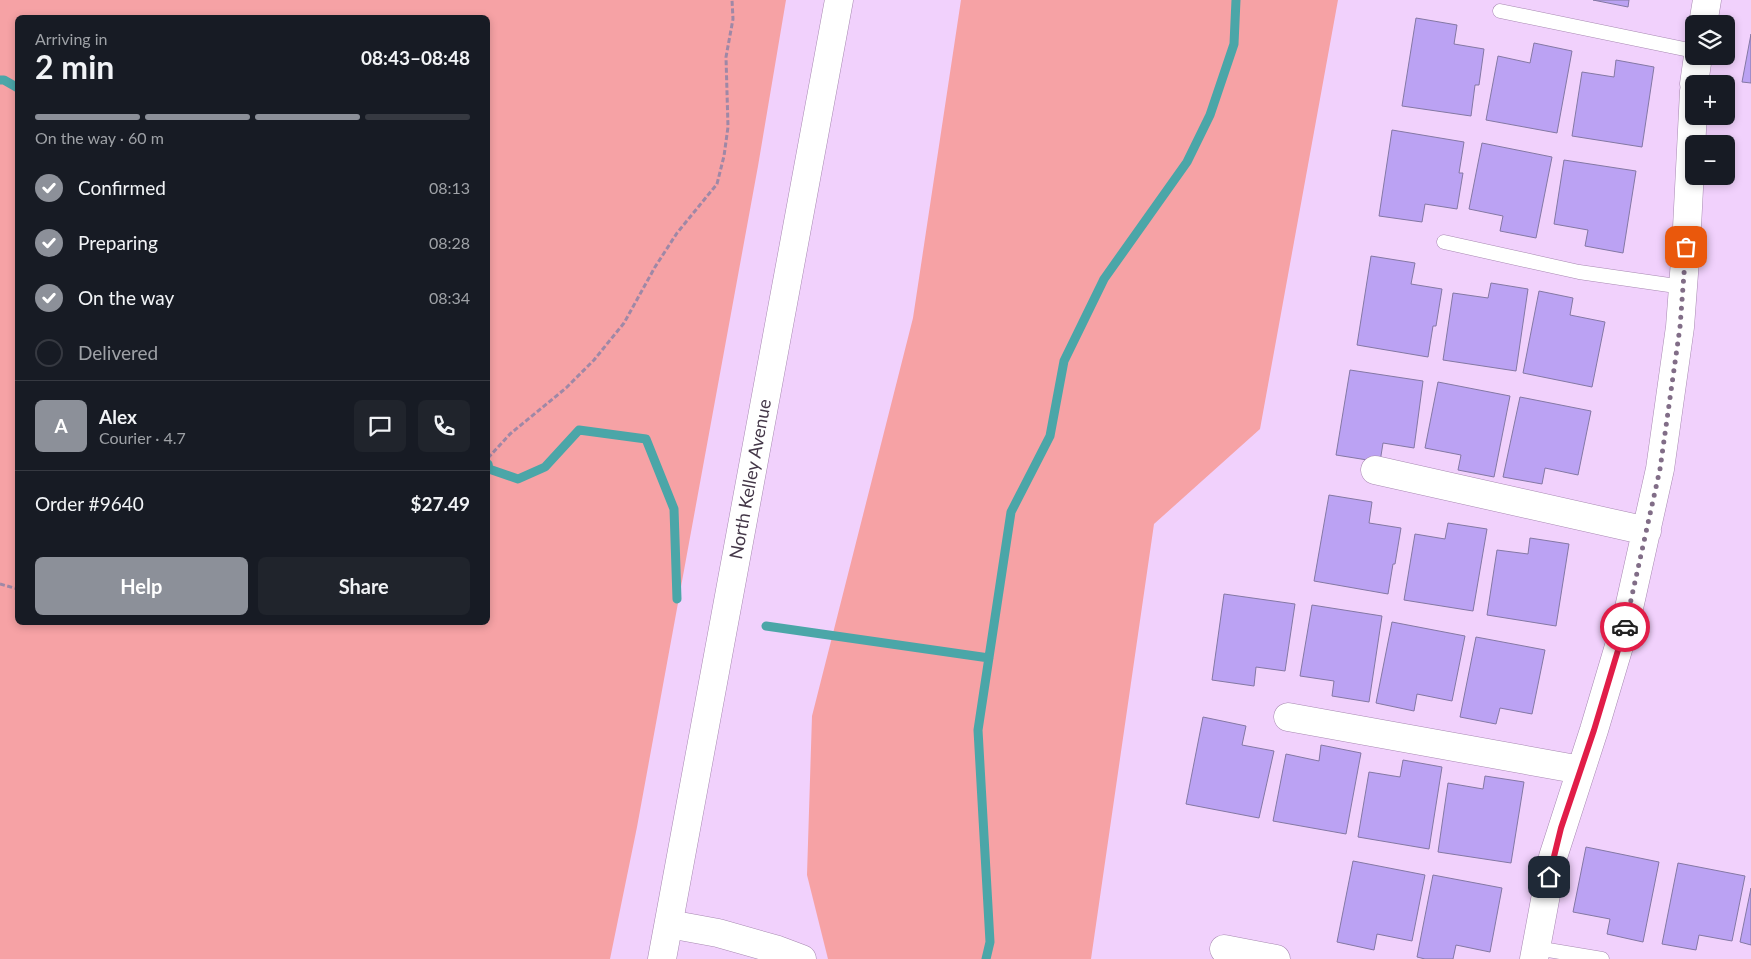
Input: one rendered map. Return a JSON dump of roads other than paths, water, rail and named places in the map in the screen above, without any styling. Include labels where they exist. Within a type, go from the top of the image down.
[{"type":"street","name":"North Kelley Avenue","points":[[662,959],[839,0]]},
{"type":"street","points":[[1704,15],[1707,0]]},
{"type":"street","points":[[1535,953],[1553,857],[1625,626],[1660,469],[1671,400],[1684,287],[1692,125]]},
{"type":"street","points":[[1375,470],[1647,531]]},
{"type":"street","points":[[1288,717],[1581,770]]},
{"type":"street","points":[[669,924],[718,933],[778,950],[802,959]]},
{"type":"street","points":[[1224,949],[1276,959]]},
{"type":"lane","points":[[1500,11],[1685,48]]},
{"type":"lane","points":[[1444,242],[1579,272],[1684,287]]},
{"type":"lane","points":[[1535,953],[1602,959]]},
{"type":"waterway","points":[[986,959],[990,942],[978,730],[1011,512],[1050,436],[1064,361],[1104,279],[1187,162],[1210,115],[1234,44],[1236,0]]},
{"type":"waterway","points":[[0,80],[4,80],[15,86]]},
{"type":"waterway","points":[[490,469],[518,479],[545,467],[579,430],[646,439],[674,509],[677,599]]},
{"type":"waterway","points":[[766,626],[989,658]]}]
